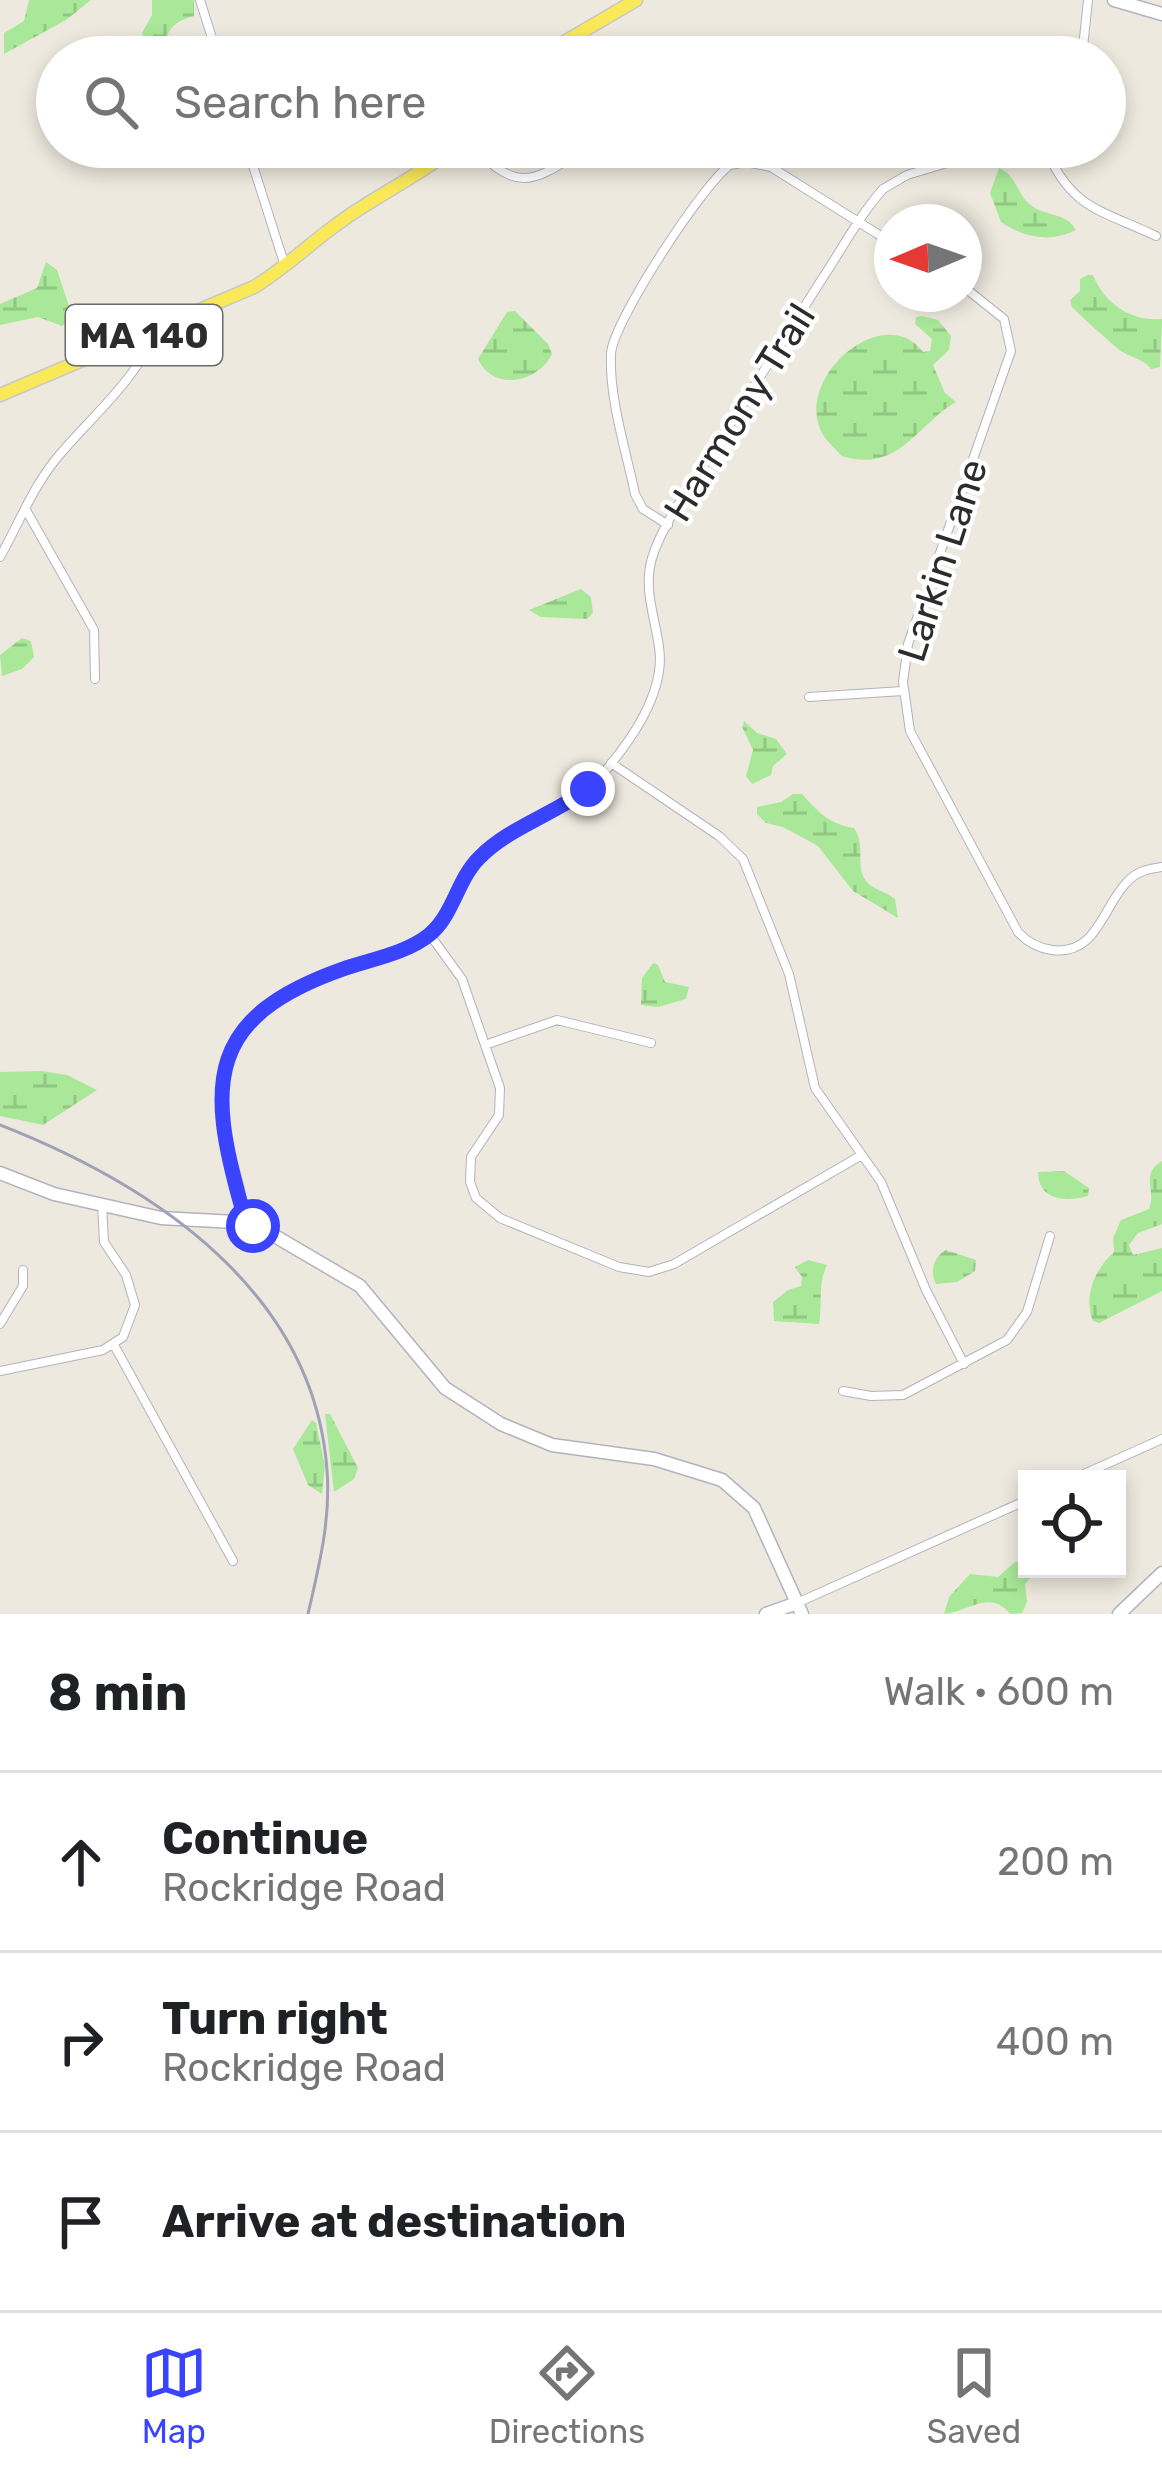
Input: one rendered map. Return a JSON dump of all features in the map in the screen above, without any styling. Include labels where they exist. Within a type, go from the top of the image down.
[{"type":"main road","points":[[574,36],[636,0]]},
{"type":"main road","name":"MA 140","points":[[0,395],[244,292],[285,267],[337,224],[427,168]]},
{"type":"street","points":[[200,0],[211,36]]},
{"type":"street","points":[[1084,36],[1088,0]]},
{"type":"street","points":[[1114,0],[1162,14]]},
{"type":"street","points":[[254,168],[285,267]]},
{"type":"street","points":[[496,168],[516,180],[533,178],[551,168]]},
{"type":"street","points":[[668,525],[644,508],[635,494],[611,365],[614,338],[705,190],[727,168]]},
{"type":"street","points":[[774,168],[874,232]]},
{"type":"street","name":"Harmony Trail","points":[[430,935],[476,860],[576,798],[610,763],[647,708],[661,660],[649,576],[652,557],[668,525],[883,189],[930,168]]},
{"type":"street","points":[[1058,168],[1076,198],[1094,212],[1156,236]]},
{"type":"street","name":"Larkin Lane","points":[[982,301],[1004,320],[1011,350],[908,644],[904,711],[917,749],[1025,939],[1057,951],[1084,942],[1129,879],[1162,866]]},
{"type":"street","points":[[0,557],[55,460],[127,376],[153,332]]},
{"type":"street","points":[[26,510],[92,627],[95,679]]},
{"type":"street","points":[[809,697],[903,691]]},
{"type":"street","points":[[610,763],[719,836],[743,859],[789,974],[815,1088],[880,1182],[964,1364]]},
{"type":"street","points":[[241,1223],[219,1097],[226,1064],[246,1027],[265,1006],[298,986],[430,935],[455,965],[501,1102],[499,1115],[471,1156],[470,1182],[476,1198],[500,1218],[619,1268],[649,1272],[674,1264],[860,1156]]},
{"type":"street","points":[[485,1045],[557,1020],[651,1043]]},
{"type":"street","points":[[0,1173],[54,1194],[167,1219],[241,1223],[281,1238],[349,1278],[375,1300],[445,1388],[501,1424],[552,1444],[698,1469],[731,1485],[762,1523],[800,1608]]},
{"type":"street","points":[[0,1371],[114,1345],[133,1317],[134,1295],[104,1242],[102,1203]]},
{"type":"street","points":[[842,1390],[897,1396],[999,1346],[1022,1323],[1050,1236]]},
{"type":"street","points":[[0,1324],[23,1286],[23,1270]]},
{"type":"street","points":[[114,1345],[233,1561]]},
{"type":"street","points":[[1093,1470],[1162,1439]]},
{"type":"street","points":[[766,1614],[800,1608],[1018,1504]]},
{"type":"street","points":[[1119,1614],[1162,1573]]},
{"type":"green space","points":[[29,0],[91,0],[66,20],[4,54],[4,33],[24,21]]},
{"type":"green space","points":[[152,0],[194,0],[194,16],[167,36],[143,36],[152,15]]},
{"type":"green space","points":[[999,168],[1032,206],[1067,220],[1076,230],[1037,237],[1001,222],[990,193]]},
{"type":"green space","points":[[46,262],[57,270],[73,318],[62,326],[38,317],[0,325],[0,304],[37,288]]},
{"type":"green space","points":[[1093,275],[1120,309],[1162,319],[1160,367],[1151,369],[1121,351],[1072,307],[1070,300],[1080,291],[1080,279]]},
{"type":"green space","points":[[515,311],[552,354],[537,372],[504,380],[478,359],[507,312]]},
{"type":"green space","points":[[916,317],[938,320],[951,336],[949,350],[933,365],[945,393],[956,402],[893,453],[862,460],[842,456],[823,435],[817,413],[830,370],[866,340],[886,335],[906,338],[923,352],[930,351],[932,339],[915,324]]},
{"type":"green space","points":[[581,589],[591,597],[593,613],[587,619],[541,617],[529,610]]},
{"type":"green space","points":[[22,638],[31,641],[34,657],[22,669],[2,676],[0,655]]},
{"type":"green space","points":[[744,721],[757,733],[776,739],[787,754],[773,766],[771,775],[752,784],[746,776],[753,750],[742,727]]},
{"type":"green space","points":[[802,794],[831,820],[854,828],[864,878],[895,899],[898,918],[853,891],[818,846],[766,823],[757,814],[757,807]]},
{"type":"green space","points":[[653,963],[665,982],[689,987],[686,999],[658,1007],[641,1005],[642,978]]},
{"type":"green space","points":[[0,1072],[67,1075],[97,1090],[43,1125],[0,1116]]},
{"type":"green space","points":[[1162,1161],[1162,1224],[1138,1233],[1129,1245],[1133,1255],[1162,1248],[1162,1291],[1099,1323],[1093,1321],[1089,1302],[1096,1275],[1114,1252],[1113,1238],[1121,1220],[1149,1209],[1151,1172]]},
{"type":"green space","points":[[1064,1171],[1089,1188],[1088,1196],[1062,1199],[1043,1189],[1038,1172]]},
{"type":"green space","points":[[946,1250],[976,1260],[975,1271],[957,1282],[936,1284],[934,1265]]},
{"type":"green space","points":[[808,1260],[827,1265],[819,1324],[774,1321],[773,1302],[801,1286],[802,1277],[795,1267]]},
{"type":"green space","points":[[325,1414],[330,1414],[358,1468],[354,1479],[334,1492]]},
{"type":"green space","points":[[312,1420],[325,1466],[322,1494],[308,1485],[293,1449]]},
{"type":"green space","points":[[1015,1562],[1018,1578],[1030,1578],[1025,1584],[1027,1602],[1022,1613],[1010,1614],[987,1602],[944,1614],[949,1597],[970,1574],[998,1577]]},
{"type":"railway","points":[[0,1125],[114,1179],[167,1213],[216,1253],[258,1298],[292,1349],[315,1406],[327,1470],[326,1524],[308,1614]]},
{"type":"route","points":[[253,1226],[241,1223],[243,1213],[219,1108],[226,1064],[246,1027],[265,1006],[298,986],[430,935],[476,860],[588,789]]}]
